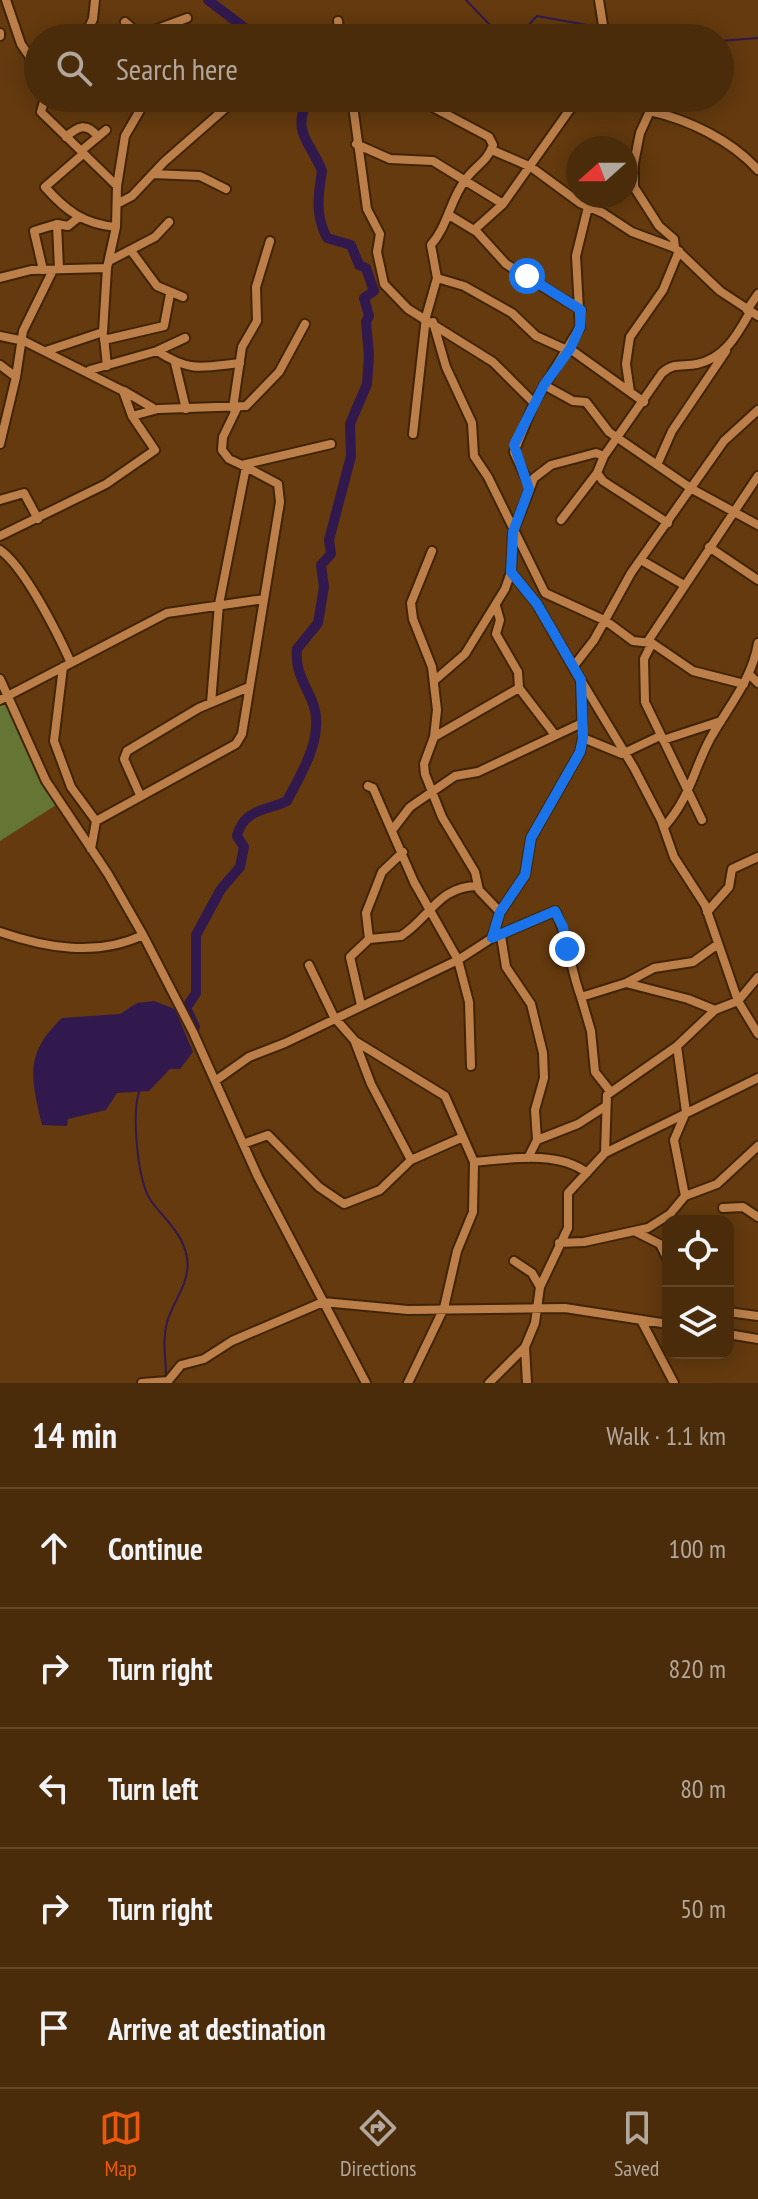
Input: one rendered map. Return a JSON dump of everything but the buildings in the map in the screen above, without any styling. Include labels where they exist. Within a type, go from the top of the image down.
[{"type":"street","points":[[6,0],[24,48]]},
{"type":"street","points":[[91,24],[95,0]]},
{"type":"street","points":[[599,0],[603,24]]},
{"type":"street","points":[[172,24],[187,18]]},
{"type":"street","points":[[41,112],[117,186]]},
{"type":"street","points":[[107,366],[104,336],[108,264],[116,227],[117,186],[125,136],[139,112]]},
{"type":"street","points":[[117,204],[132,196],[222,112]]},
{"type":"street","points":[[355,112],[358,129],[356,144],[367,209],[380,234],[377,252],[384,284],[408,309],[493,362],[534,403]]},
{"type":"street","points":[[442,112],[489,137],[492,150]]},
{"type":"street","points":[[474,230],[503,204],[568,112]]},
{"type":"street","points":[[650,112],[640,133],[634,163],[634,189],[659,226],[674,239],[677,249],[707,281],[752,313]]},
{"type":"street","points":[[653,112],[715,136],[745,155],[758,170]]},
{"type":"street","points":[[66,137],[80,126],[102,134],[45,187],[62,206],[79,217],[91,223],[116,227]]},
{"type":"street","points":[[356,144],[390,159],[433,161],[503,204]]},
{"type":"street","points":[[492,150],[531,167],[566,192]]},
{"type":"street","points":[[413,434],[437,278],[431,245],[440,236],[466,179],[492,150]]},
{"type":"street","points":[[153,174],[200,176],[226,189]]},
{"type":"street","points":[[529,485],[514,452],[534,403],[569,350],[580,327],[576,256],[588,208]]},
{"type":"street","points":[[590,208],[655,243],[677,249]]},
{"type":"street","points":[[449,215],[474,230],[506,264],[581,310]]},
{"type":"street","points":[[52,270],[34,231],[57,224],[68,226],[79,217]]},
{"type":"street","points":[[0,278],[108,264],[155,237],[169,222]]},
{"type":"street","points":[[0,444],[4,400],[16,377],[25,327],[52,270],[57,224]]},
{"type":"street","points":[[96,821],[236,744],[242,734],[280,488],[275,481],[229,459],[221,444],[235,408],[246,338],[258,317],[256,287],[270,241]]},
{"type":"street","points":[[630,392],[626,364],[630,337],[663,290],[677,249]]},
{"type":"street","points":[[132,252],[157,286],[183,297]]},
{"type":"street","points":[[437,278],[464,286],[512,313],[536,336],[569,350],[644,402]]},
{"type":"street","points":[[46,351],[104,336],[164,326],[170,294]]},
{"type":"street","points":[[657,465],[672,431],[752,313],[758,294]]},
{"type":"street","points":[[430,320],[446,367],[472,423],[474,456],[488,477],[545,593],[606,621],[633,641],[650,642],[693,671],[744,684]]},
{"type":"street","points":[[132,416],[158,409],[246,406],[279,372],[305,324]]},
{"type":"street","points":[[0,336],[24,341],[46,351],[158,409]]},
{"type":"street","points":[[89,371],[157,351],[185,338]]},
{"type":"street","points":[[157,351],[175,363],[206,369],[240,363]]},
{"type":"street","points":[[561,520],[597,473],[604,456],[667,369],[695,365],[726,351]]},
{"type":"street","points":[[175,363],[186,409]]},
{"type":"street","points":[[0,365],[16,377]]},
{"type":"street","points":[[544,385],[573,401],[586,402],[604,426],[657,465],[692,489],[758,525]]},
{"type":"street","points":[[0,536],[106,484],[155,450],[132,416],[123,391]]},
{"type":"street","points":[[573,667],[606,621],[641,560],[724,441],[758,410]]},
{"type":"street","points":[[244,466],[331,444]]},
{"type":"street","points":[[435,680],[465,654],[496,606],[511,572],[513,532],[529,485],[551,465],[596,453],[604,456]]},
{"type":"street","points":[[211,703],[219,604],[244,466]]},
{"type":"street","points":[[597,473],[610,488],[668,523]]},
{"type":"street","points":[[702,820],[644,693],[644,659],[650,642],[684,585],[758,476]]},
{"type":"street","points":[[0,500],[23,492],[38,519]]},
{"type":"street","points":[[709,547],[758,580]]},
{"type":"street","points":[[0,550],[10,558],[39,601],[67,665],[54,741],[71,787],[96,821],[91,849]]},
{"type":"street","points":[[432,551],[411,603],[435,680],[437,710],[434,737],[424,764],[442,817],[475,872],[484,897],[500,912]]},
{"type":"street","points":[[641,560],[684,585]]},
{"type":"street","points":[[511,572],[537,604],[581,680],[600,706],[664,827],[674,857],[707,912],[738,1001],[758,1034]]},
{"type":"street","points":[[4,698],[167,613],[264,599]]},
{"type":"street","points":[[496,606],[500,620],[496,634],[518,672],[519,688],[555,735]]},
{"type":"street","points":[[664,827],[689,795],[702,758],[749,674],[758,643]]},
{"type":"street","points":[[749,674],[758,683]]},
{"type":"street","points":[[0,679],[4,698],[46,781],[143,935],[243,1144],[366,1383]]},
{"type":"street","points":[[528,1158],[537,1140],[535,1110],[544,1078],[543,1053],[531,1004],[506,967],[496,937],[500,912],[525,875],[531,838],[580,752],[583,738],[581,680]]},
{"type":"street","points":[[140,795],[124,754],[211,703],[249,687]]},
{"type":"street","points":[[434,737],[519,688]]},
{"type":"street","points":[[583,738],[625,753],[662,738],[721,721]]},
{"type":"street","points":[[393,829],[410,807],[455,776],[478,772],[582,723]]},
{"type":"street","points":[[368,786],[373,788],[429,908],[458,960],[469,1002],[471,1066]]},
{"type":"street","points":[[369,939],[366,913],[382,872],[403,852]]},
{"type":"street","points":[[707,912],[731,883],[732,869],[758,857]]},
{"type":"street","points":[[361,1005],[349,960],[369,939],[401,936],[450,892],[478,886]]},
{"type":"street","points":[[215,1081],[249,1057],[458,960],[496,937],[555,911],[566,938],[571,971],[591,1031],[595,1072],[610,1091]]},
{"type":"street","points":[[0,932],[35,943],[76,948],[104,948],[143,935]]},
{"type":"street","points":[[581,997],[626,983],[654,968],[693,962],[718,944]]},
{"type":"street","points":[[309,965],[334,1017],[355,1041],[442,1092],[455,1113],[474,1162],[473,1212],[457,1251],[444,1308],[408,1383]]},
{"type":"street","points":[[605,1153],[606,1106],[610,1091],[677,1046],[715,1010],[738,1001],[758,977]]},
{"type":"street","points":[[626,983],[688,999],[715,1010]]},
{"type":"street","points":[[355,1041],[371,1084],[411,1160]]},
{"type":"street","points":[[677,1046],[686,1112],[674,1140],[685,1196]]},
{"type":"street","points":[[489,1383],[525,1347],[535,1323],[540,1287],[568,1228],[568,1193],[605,1153],[758,1078]]},
{"type":"street","points":[[537,1140],[578,1124],[606,1106]]},
{"type":"street","points":[[243,1144],[268,1135],[319,1187],[344,1204],[380,1190],[411,1160],[463,1137]]},
{"type":"street","points":[[559,1243],[636,1232],[670,1214],[685,1196],[717,1184],[758,1146]]},
{"type":"street","points":[[474,1162],[528,1158],[566,1163],[587,1173]]},
{"type":"street","points":[[723,1208],[743,1207],[758,1217]]},
{"type":"street","points":[[636,1232],[662,1248]]},
{"type":"street","points":[[514,1261],[532,1273],[540,1287]]},
{"type":"street","points":[[142,1383],[168,1381],[181,1365],[204,1359],[232,1341],[323,1302],[408,1310],[535,1307],[662,1323]]},
{"type":"street","points":[[734,1313],[758,1316]]},
{"type":"street","points":[[641,1320],[674,1383]]},
{"type":"street","points":[[734,1335],[758,1339]]},
{"type":"street","points":[[525,1347],[527,1383]]},
{"type":"green space","points":[[0,684],[56,805],[0,841]]},
{"type":"shaded area","points":[[154,1001],[175,1009],[193,1052],[180,1069],[170,1069],[149,1091],[117,1093],[106,1110],[68,1119],[67,1126],[42,1125],[33,1080],[34,1067],[41,1043],[50,1031],[62,1018],[120,1014],[137,1003]]},
{"type":"waterway","points":[[208,0],[240,24]]},
{"type":"waterway","points":[[466,0],[489,24]]},
{"type":"waterway","points":[[530,24],[537,16],[581,24]]},
{"type":"waterway","points":[[734,40],[758,38]]},
{"type":"waterway","points":[[195,1027],[186,1008],[196,993],[196,935],[221,889],[240,867],[244,847],[237,836],[240,827],[251,815],[287,801],[314,740],[316,714],[299,670],[297,649],[318,623],[324,587],[321,565],[331,554],[329,540],[351,456],[350,424],[367,384],[369,355],[366,322],[369,316],[364,298],[374,291],[366,268],[359,265],[351,245],[327,238],[323,230],[318,205],[322,171],[304,137],[303,112]]},
{"type":"waterway","points":[[139,1092],[136,1131],[142,1178],[151,1201],[182,1241],[188,1267],[166,1329],[166,1378]]},
{"type":"route","points":[[527,276],[581,310],[580,327],[570,349],[544,385],[514,445],[529,489],[513,532],[511,572],[537,604],[581,680],[583,745],[531,838],[525,875],[500,912],[492,938],[555,911],[563,927],[567,949]]}]
